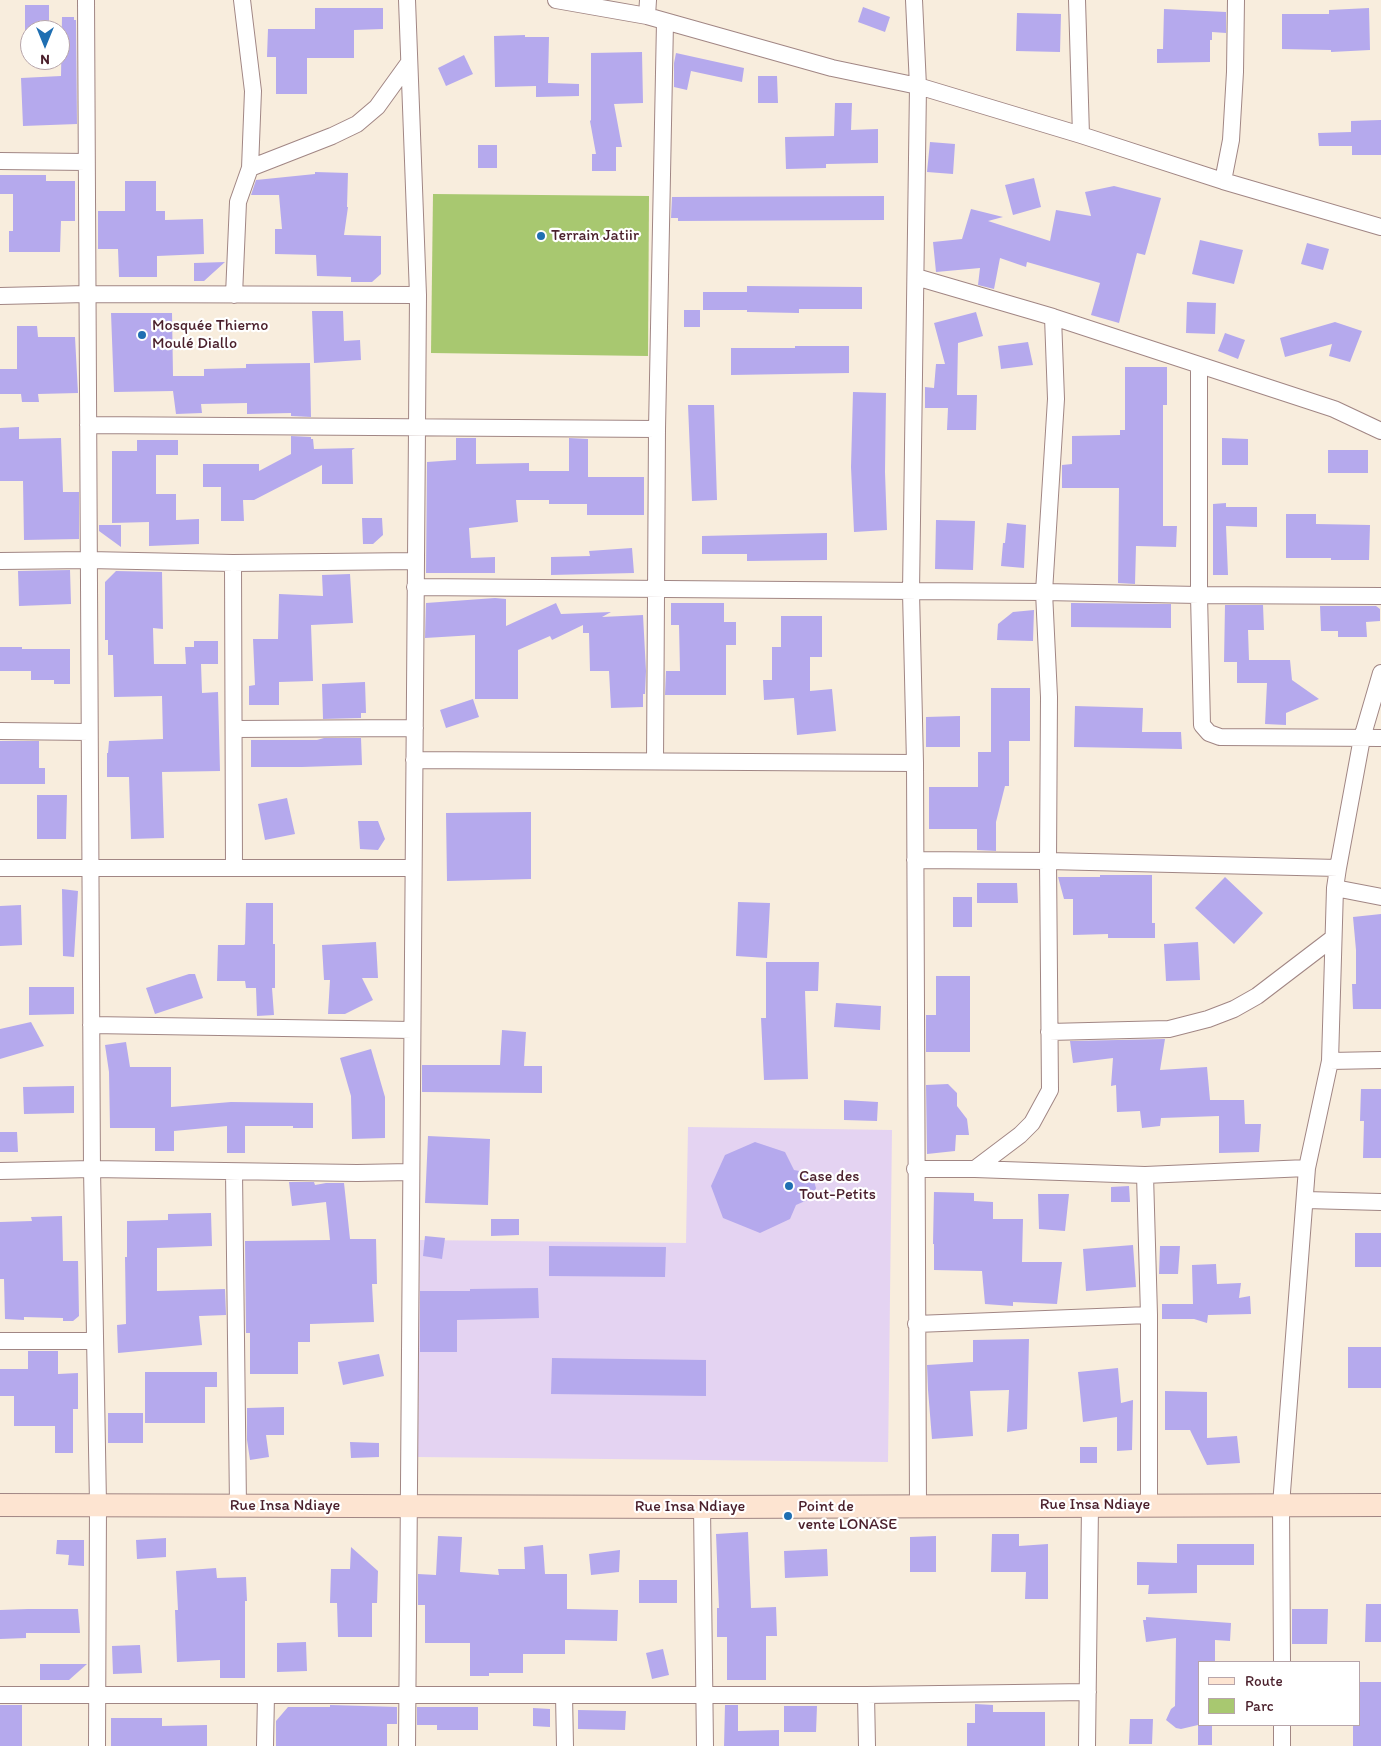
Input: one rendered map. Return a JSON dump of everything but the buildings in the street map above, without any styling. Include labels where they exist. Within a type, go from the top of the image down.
[{"type":"main road","name":"Rue Insa Ndiaye","points":[[0,1505],[409,1507],[1381,1506]]},
{"type":"street","points":[[86,0],[92,1169],[98,1504],[97,1746]]},
{"type":"street","points":[[234,295],[238,202],[250,168],[253,92],[242,0]]},
{"type":"street","points":[[407,0],[418,295],[407,1746]]},
{"type":"street","points":[[556,0],[647,8],[665,22],[832,68],[918,86],[1081,135],[1223,181],[1381,227]]},
{"type":"street","points":[[914,0],[918,86],[911,592],[915,763],[915,1170],[918,1506]]},
{"type":"street","points":[[1078,0],[1081,135]]},
{"type":"street","points":[[1223,181],[1231,130],[1235,72],[1236,0]]},
{"type":"street","points":[[655,762],[656,429],[665,22]]},
{"type":"street","points":[[250,168],[332,136],[357,124],[377,107],[408,64]]},
{"type":"street","points":[[0,161],[86,162]]},
{"type":"street","points":[[916,277],[1053,317],[1334,408],[1381,431]]},
{"type":"street","points":[[0,296],[87,294],[418,295]]},
{"type":"street","points":[[975,1169],[1020,1135],[1032,1123],[1050,1090],[1049,697],[1044,592],[1056,399],[1053,317]]},
{"type":"street","points":[[1199,365],[1199,595],[1202,725],[1209,733],[1220,737],[1381,738]]},
{"type":"street","points":[[88,425],[656,429]]},
{"type":"street","points":[[0,561],[89,560],[233,563],[416,561]]},
{"type":"street","points":[[233,563],[234,868]]},
{"type":"street","points":[[415,587],[1381,596]]},
{"type":"street","points":[[1282,1661],[1281,1505],[1308,1168],[1330,1061],[1333,938],[1338,868],[1362,738],[1381,673]]},
{"type":"street","points":[[234,729],[414,728]]},
{"type":"street","points":[[0,732],[90,732]]},
{"type":"street","points":[[414,760],[915,763]]},
{"type":"street","points":[[915,860],[1048,861],[1338,868]]},
{"type":"street","points":[[0,868],[413,868]]},
{"type":"street","points":[[1336,888],[1381,897]]},
{"type":"street","points":[[1049,1032],[1169,1029],[1208,1019],[1234,1009],[1257,996],[1333,938]]},
{"type":"street","points":[[91,1025],[412,1030]]},
{"type":"street","points":[[1330,1061],[1381,1060]]},
{"type":"street","points":[[915,1170],[975,1169],[1145,1175],[1308,1168]]},
{"type":"street","points":[[0,1171],[92,1169],[234,1172],[411,1172]]},
{"type":"street","points":[[234,1172],[238,1506]]},
{"type":"street","points":[[1145,1175],[1149,1316],[1149,1505]]},
{"type":"street","points":[[1306,1200],[1381,1202]]},
{"type":"street","points":[[916,1324],[1149,1316]]},
{"type":"street","points":[[0,1341],[95,1341]]},
{"type":"street","points":[[1087,1746],[1090,1506]]},
{"type":"street","points":[[702,1507],[706,1746]]},
{"type":"street","points":[[0,1695],[866,1695],[1088,1692]]},
{"type":"street","points":[[265,1746],[266,1695]]},
{"type":"street","points":[[564,1695],[565,1746]]},
{"type":"street","points":[[866,1695],[867,1746]]},
{"type":"street","points":[[1282,1726],[1282,1746]]},
{"type":"shaded area","points":[[688,1127],[892,1130],[888,1462],[418,1457],[420,1240],[686,1243]]},
{"type":"green space","name":"Terrain Jatiir","points":[[433,194],[649,196],[648,356],[431,353]]},
{"type":"place","name":"Terrain Jatiir","points":[[541,236]]},
{"type":"place","name":"Mosquée Thierno Moulé Diallo","points":[[142,335]]},
{"type":"place","name":"Case des Tout-Petits","points":[[789,1186]]},
{"type":"place","name":"Point de vente LONASE","points":[[788,1516]]}]
